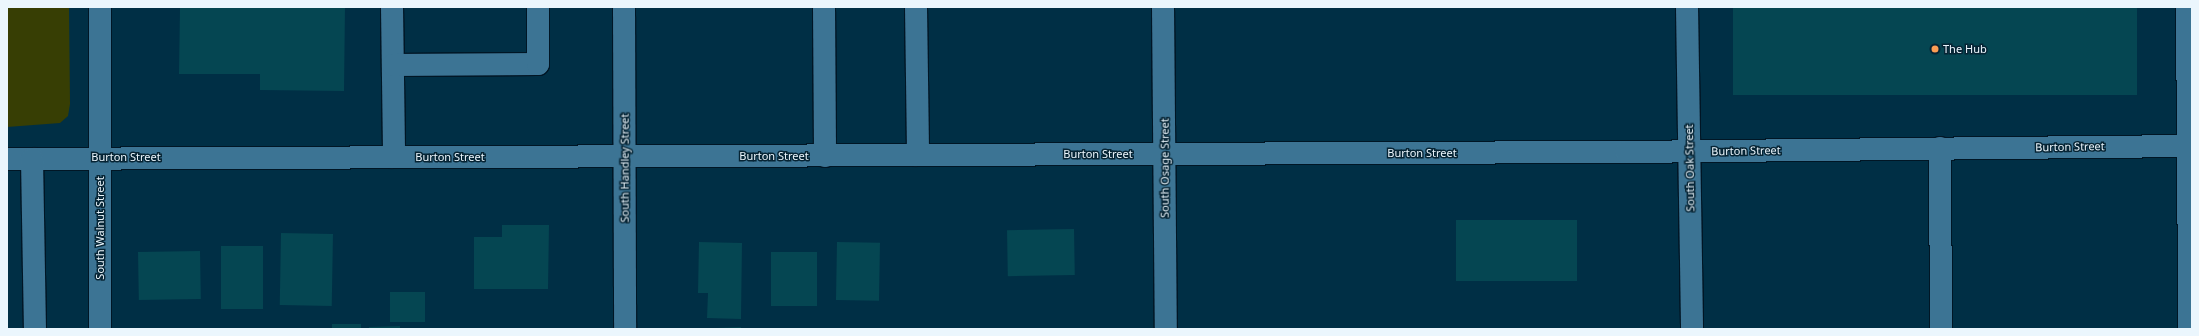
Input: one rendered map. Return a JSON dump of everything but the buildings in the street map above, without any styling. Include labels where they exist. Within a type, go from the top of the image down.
[{"type":"street","name":"South Walnut Street","points":[[100,7],[100,329]]},
{"type":"street","points":[[392,7],[394,157]]},
{"type":"street","points":[[393,65],[538,64],[538,7]]},
{"type":"street","name":"South Handley Street","points":[[624,7],[625,329]]},
{"type":"street","points":[[824,7],[825,156]]},
{"type":"street","points":[[916,7],[918,155]]},
{"type":"street","name":"South Osage Street","points":[[1164,7],[1166,329]]},
{"type":"street","name":"South Oak Street","points":[[1687,7],[1692,329]]},
{"type":"street","points":[[2187,7],[2188,146],[2190,184],[2189,329]]},
{"type":"street","name":"Burton Street","points":[[7,159],[1690,152],[2188,146]]},
{"type":"street","points":[[1940,148],[1941,329]]},
{"type":"street","points":[[32,159],[35,329]]},
{"type":"green space","points":[[7,7],[69,7],[70,104],[68,116],[60,123],[7,127]]},
{"type":"place","name":"The Hub","points":[[1935,49]]}]
